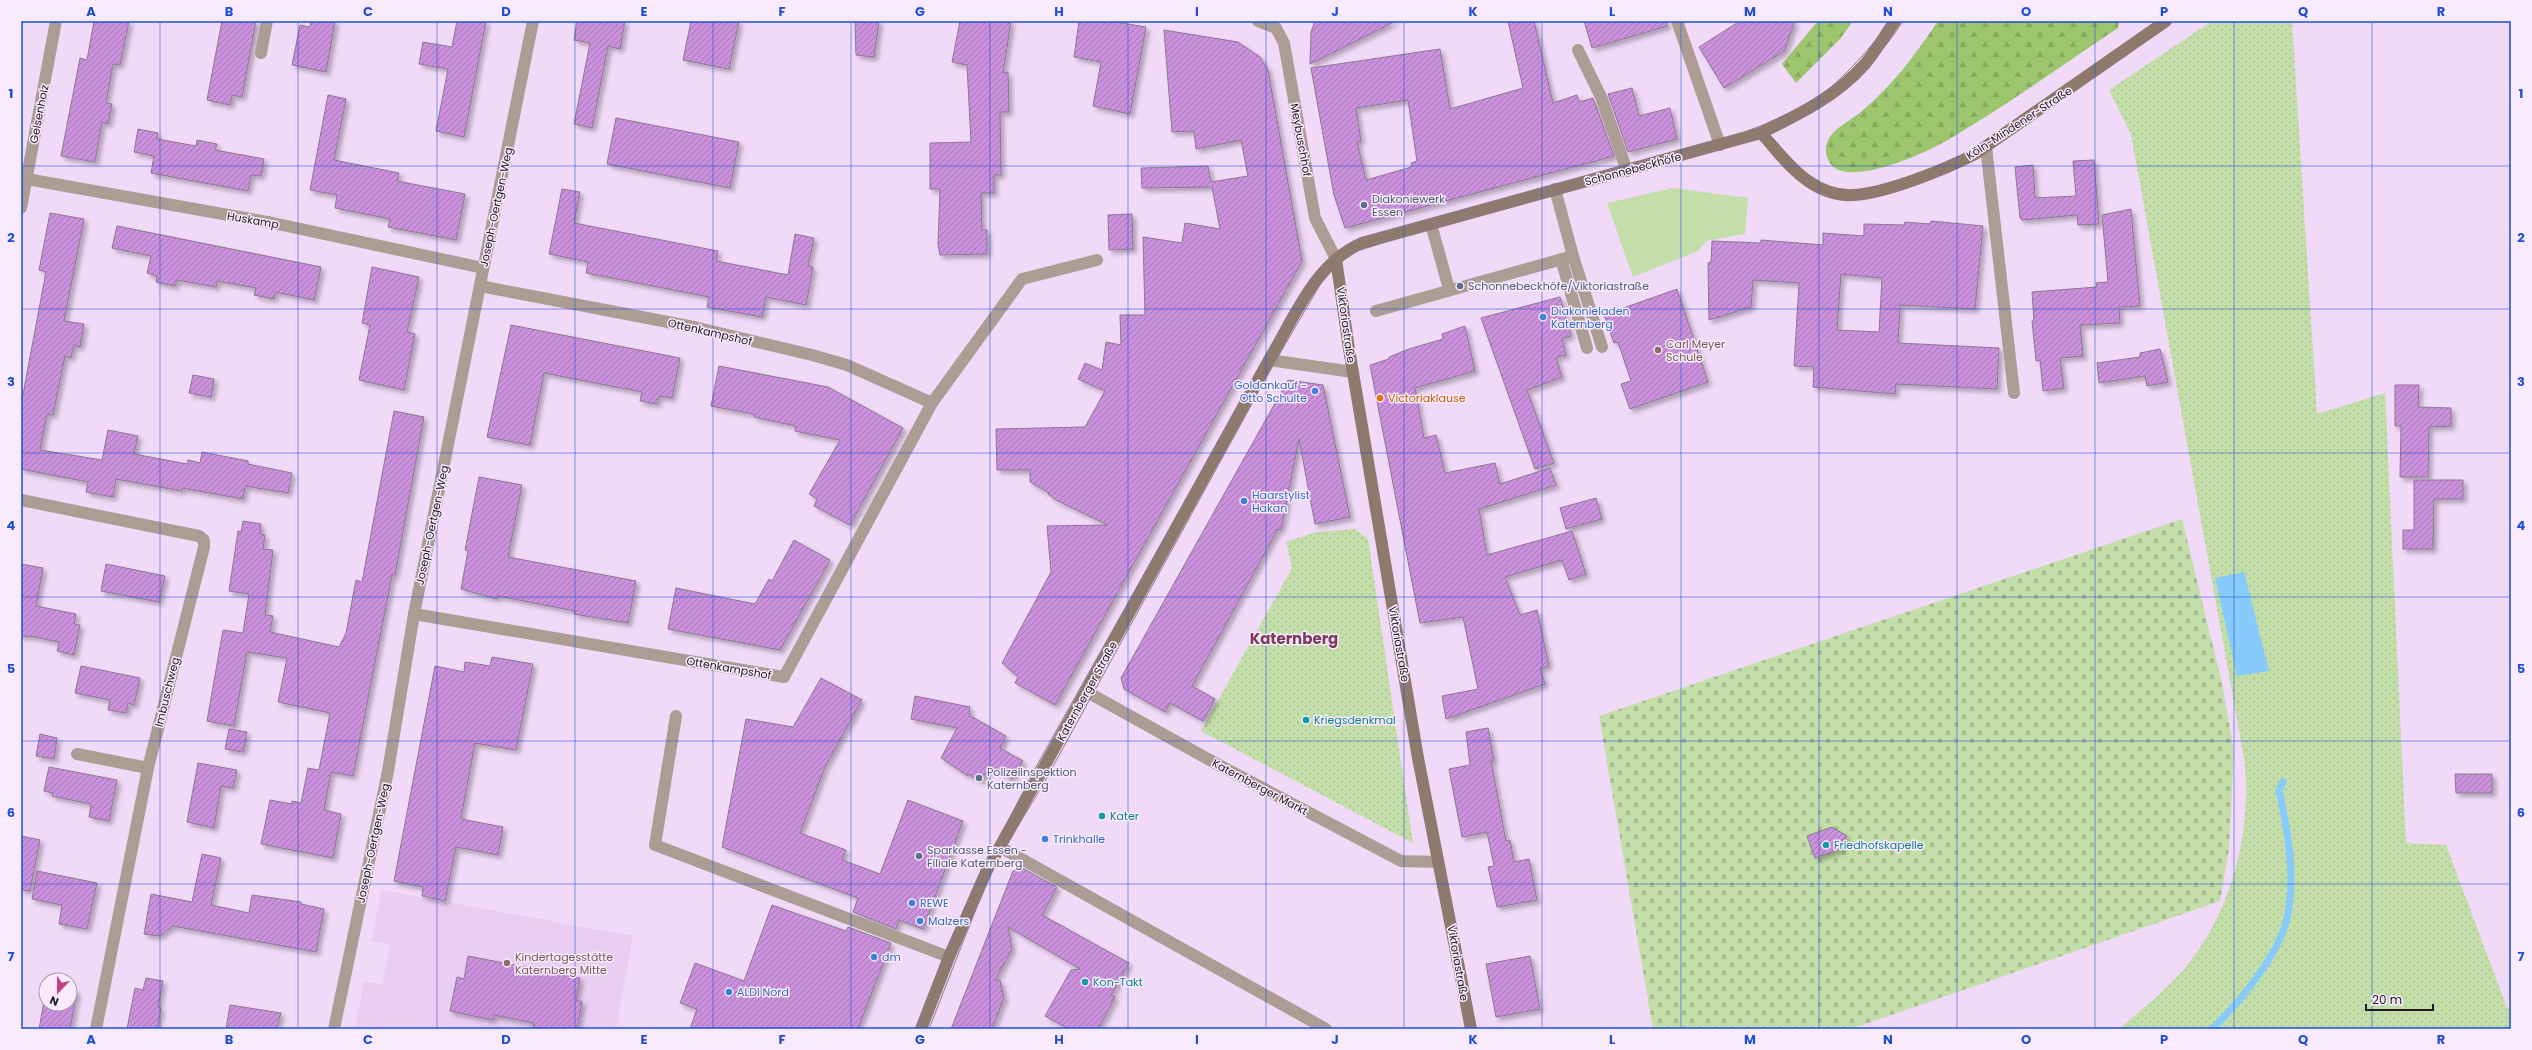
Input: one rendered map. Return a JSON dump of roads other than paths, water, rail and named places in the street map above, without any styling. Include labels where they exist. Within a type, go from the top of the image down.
[{"type":"main road","name":"Schonnebeckhöfe","points":[[1336,258],[1362,243],[1760,133],[1807,111],[1840,87],[1865,64],[1895,21]]},
{"type":"main road","name":"Köln-Mindener-Straße","points":[[1760,133],[1808,182],[1827,191],[1843,195],[1865,194],[1915,178],[1965,159],[1986,147],[2166,21]]},
{"type":"main road","name":"Katernberger Straße","points":[[921,1029],[949,956],[987,870],[1087,692],[1269,360],[1311,288],[1336,258]]},
{"type":"main road","name":"Viktoriastraße","points":[[1336,258],[1353,372],[1418,758],[1471,1029]]},
{"type":"street","name":"Gelsenholz","points":[[21,208],[24,178],[56,21]]},
{"type":"street","points":[[261,53],[267,21]]},
{"type":"street","name":"Joseph-Oertgen-Weg","points":[[334,1029],[388,771],[414,614],[533,21]]},
{"type":"street","points":[[1258,21],[1279,25]]},
{"type":"street","points":[[1677,21],[1720,145]]},
{"type":"street","name":"Meybuschhof","points":[[1279,25],[1284,43],[1315,218],[1336,258]]},
{"type":"street","points":[[1578,50],[1602,98],[1627,171]]},
{"type":"street","points":[[1986,147],[2014,394]]},
{"type":"street","name":"Huskamp","points":[[24,178],[273,223],[483,268]]},
{"type":"street","points":[[1555,189],[1573,256],[1602,347]]},
{"type":"street","points":[[1431,224],[1449,289]]},
{"type":"street","points":[[1376,311],[1449,289],[1573,256]]},
{"type":"street","name":"Ottenkampshof","points":[[414,614],[784,677],[932,403],[1022,279],[1097,260]]},
{"type":"street","points":[[1561,260],[1587,348]]},
{"type":"street","name":"Ottenkampshof","points":[[480,286],[694,327],[812,355],[847,366],[932,403]]},
{"type":"street","points":[[1269,360],[1353,372]]},
{"type":"street","name":"Imbuschweg","points":[[21,500],[199,536],[204,540],[204,547],[148,768],[96,1029]]},
{"type":"street","name":"Katernberger Markt","points":[[1087,692],[1217,764],[1401,861],[1438,862]]},
{"type":"street","points":[[676,716],[654,845],[949,956]]},
{"type":"street","points":[[77,754],[148,768]]},
{"type":"street","points":[[1000,847],[1327,1029]]},
{"type":"water","points":[[2244,572],[2269,671],[2237,676],[2215,578]]},
{"type":"waterway","points":[[2212,1029],[2234,1006],[2256,978],[2275,948],[2287,919],[2290,903],[2291,870],[2288,838],[2279,790],[2283,782]]},
{"type":"tram line","points":[[916,1029],[964,909],[1032,774],[1287,319],[1309,283],[1326,262],[1347,245],[1360,238],[1731,137],[1765,124],[1787,114],[1828,90],[1857,62],[1890,21]]},
{"type":"tram line","points":[[929,1029],[990,873],[1045,781],[1276,360],[1324,278],[1339,262],[1354,252],[1433,227],[1770,134],[1809,113],[1845,88],[1876,57],[1903,21]]},
{"type":"place","name":"Diakoniewerk Essen","points":[[1364,205]]},
{"type":"place","name":"Schonnebeckhöfe/Viktoriastraße","points":[[1460,286]]},
{"type":"place","name":"Diakonieladen Katernberg","points":[[1543,317]]},
{"type":"place","name":"Carl Meyer Schule","points":[[1658,350]]},
{"type":"place","name":"Goldankauf - Otto Schulte","points":[[1315,391]]},
{"type":"place","name":"Victoriaklause","points":[[1380,398]]},
{"type":"place","name":"Haarstylist Hakan","points":[[1244,501]]},
{"type":"place","name":"Kriegsdenkmal","points":[[1306,720]]},
{"type":"place","name":"Polizeiinspektion Katernberg","points":[[979,778]]},
{"type":"place","name":"Kater","points":[[1102,816]]},
{"type":"place","name":"Trinkhalle","points":[[1045,839]]},
{"type":"place","name":"Friedhofskapelle","points":[[1826,845]]},
{"type":"place","name":"Sparkasse Essen - Filiale Katernberg","points":[[919,856]]},
{"type":"place","name":"REWE","points":[[912,903]]},
{"type":"place","name":"Malzers","points":[[920,921]]},
{"type":"place","name":"dm","points":[[874,957]]},
{"type":"place","name":"Kindertagesstätte Katernberg Mitte","points":[[507,963]]},
{"type":"place","name":"Kon-Takt","points":[[1085,982]]},
{"type":"place","name":"ALDI Nord","points":[[729,992]]},
{"type":"district","name":"Katernberg","points":[[1294,639]]}]
